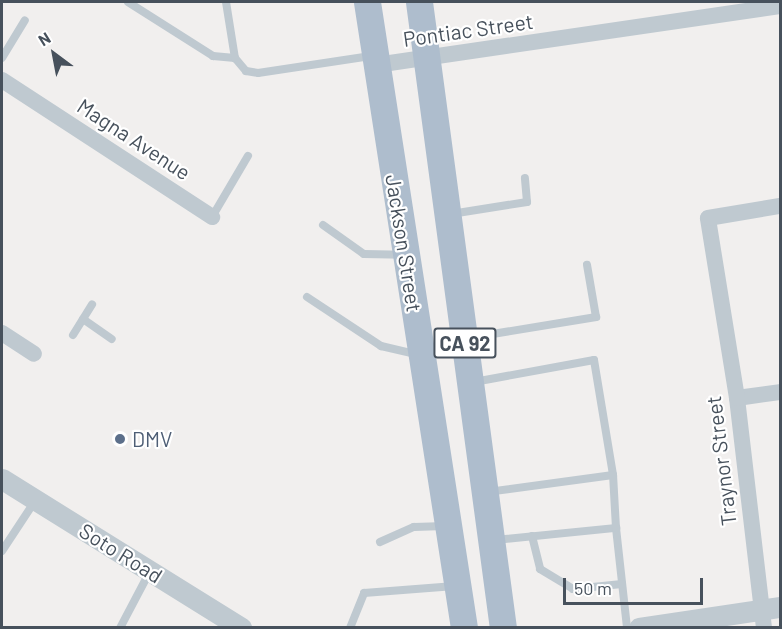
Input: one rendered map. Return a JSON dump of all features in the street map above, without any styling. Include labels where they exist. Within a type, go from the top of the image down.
[{"type":"main road","name":"Jackson Street","points":[[367,2],[464,627]]},
{"type":"main road","name":"CA 92","points":[[418,2],[503,627]]},
{"type":"street","name":"Pontiac Street","points":[[376,60],[427,59],[780,6]]},
{"type":"street","name":"Magna Avenue","points":[[2,80],[212,217]]},
{"type":"street","name":"Traynor Street","points":[[769,615],[708,218],[780,206]]},
{"type":"street","points":[[2,333],[34,354]]},
{"type":"street","points":[[736,398],[780,392]]},
{"type":"street","name":"Soto Road","points":[[2,479],[150,571],[228,624]]},
{"type":"street","points":[[639,627],[769,615]]},
{"type":"lane","points":[[128,2],[213,56],[235,58]]},
{"type":"lane","points":[[226,2],[235,58],[246,70],[258,73],[376,60]]},
{"type":"lane","points":[[2,58],[25,20]]},
{"type":"lane","points":[[212,217],[248,156]]},
{"type":"lane","points":[[448,215],[528,202],[525,178]]},
{"type":"lane","points":[[323,225],[364,254],[406,255]]},
{"type":"lane","points":[[465,339],[596,317],[586,265]]},
{"type":"lane","points":[[307,297],[381,346],[422,356]]},
{"type":"lane","points":[[74,335],[92,305]]},
{"type":"lane","points":[[83,319],[112,339]]},
{"type":"lane","points":[[470,383],[594,360],[613,475],[616,528],[627,627]]},
{"type":"lane","points":[[485,492],[613,475]]},
{"type":"lane","points":[[2,551],[36,500]]},
{"type":"lane","points":[[380,542],[414,527],[448,526]]},
{"type":"lane","points":[[492,541],[616,528]]},
{"type":"lane","points":[[532,536],[540,569],[573,590],[622,584]]},
{"type":"lane","points":[[120,627],[150,571]]},
{"type":"lane","points":[[350,627],[364,593],[457,586]]},
{"type":"place","name":"DMV","points":[[120,439]]}]
